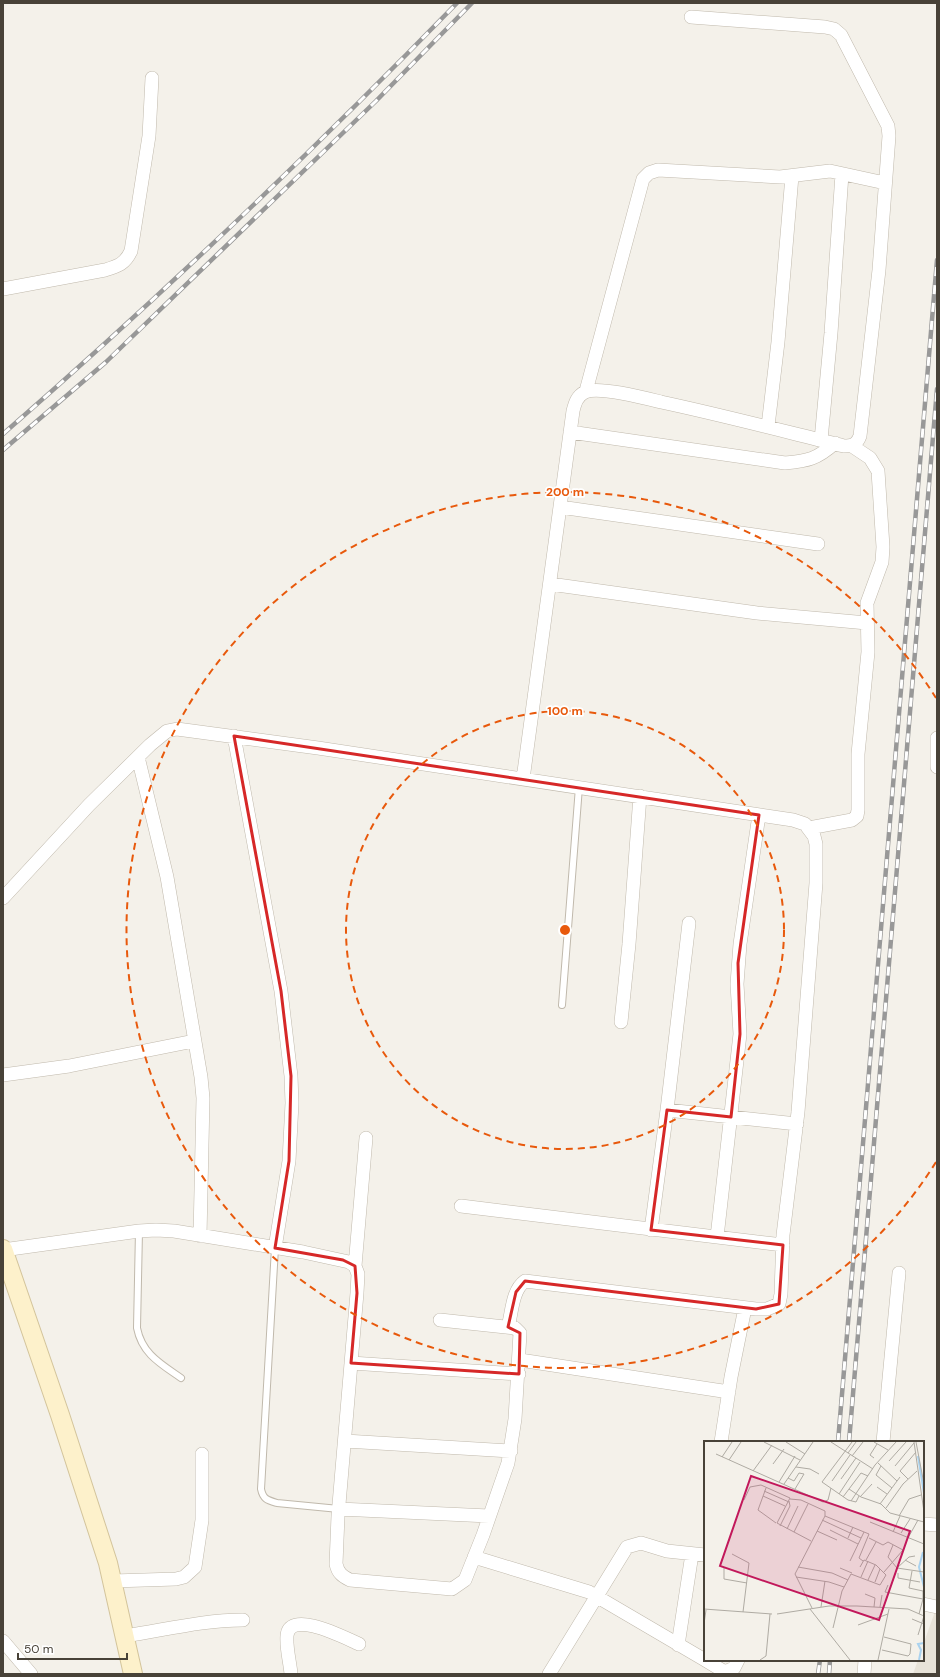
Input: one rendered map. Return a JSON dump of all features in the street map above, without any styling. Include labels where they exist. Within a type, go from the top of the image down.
[{"type":"street","points":[[691,16],[803,24],[834,29],[841,35],[888,126],[890,136],[884,183],[878,270],[867,385],[860,436],[857,442],[852,446]]},
{"type":"street","points":[[3,289],[105,270],[122,265],[127,259],[131,251],[144,177],[149,136],[152,78]]},
{"type":"street","points":[[523,779],[575,402],[586,391],[643,179],[649,173],[658,170],[792,176],[821,171],[884,183]]},
{"type":"street","points":[[821,440],[831,333],[842,174]]},
{"type":"street","points":[[768,426],[778,342],[792,176]]},
{"type":"street","points":[[586,391],[626,394],[852,446],[874,462],[880,481],[882,562],[868,595],[868,652],[858,754],[857,816],[839,823],[809,828]]},
{"type":"street","points":[[570,432],[785,463],[813,459],[822,454],[835,443]]},
{"type":"street","points":[[560,507],[818,544]]},
{"type":"street","points":[[550,584],[757,613],[867,623]]},
{"type":"street","points":[[3,898],[90,805],[138,757],[167,731],[178,729],[580,787],[793,820],[809,828],[814,836],[816,844],[816,883],[797,1124],[783,1245],[781,1294],[779,1304],[767,1309],[745,1308],[525,1281],[520,1285],[516,1292],[508,1328]]},
{"type":"street","points":[[234,736],[280,992],[291,1076],[292,1103],[289,1161],[275,1248]]},
{"type":"street","points":[[937,738],[937,767]]},
{"type":"street","points":[[138,757],[167,877],[203,1098],[200,1236]]},
{"type":"street","points":[[621,1022],[629,944],[640,796]]},
{"type":"street","points":[[717,1237],[740,1034],[737,984],[739,951],[759,815]]},
{"type":"street","points":[[651,1230],[689,923]]},
{"type":"street","points":[[3,1075],[68,1066],[194,1040]]},
{"type":"street","points":[[667,1110],[797,1124]]},
{"type":"street","points":[[366,1138],[355,1266],[358,1274],[357,1293],[339,1509],[336,1564],[342,1577],[350,1580],[452,1589],[465,1580],[489,1516],[511,1451],[520,1360],[520,1333],[515,1328],[440,1320]]},
{"type":"street","points":[[461,1206],[783,1245]]},
{"type":"street","points":[[133,1674],[113,1581],[60,1416],[3,1249],[156,1230],[343,1260],[355,1266]]},
{"type":"street","points":[[883,1441],[899,1273]]},
{"type":"street","points":[[722,1441],[729,1392],[745,1308]]},
{"type":"street","points":[[520,1360],[729,1392]]},
{"type":"street","points":[[351,1363],[518,1374]]},
{"type":"street","points":[[345,1441],[511,1451]]},
{"type":"street","points":[[113,1581],[176,1579],[184,1577],[196,1567],[202,1520],[202,1454]]},
{"type":"street","points":[[339,1509],[489,1516]]},
{"type":"street","points":[[924,1524],[937,1525]]},
{"type":"street","points":[[550,1674],[627,1547],[642,1544],[667,1551],[704,1555]]},
{"type":"street","points":[[678,1645],[692,1554]]},
{"type":"street","points":[[474,1557],[581,1590],[597,1597],[704,1659]]},
{"type":"street","points":[[924,1604],[937,1607]]},
{"type":"street","points":[[125,1636],[170,1630],[196,1623],[220,1620],[243,1620]]},
{"type":"street","points":[[291,1674],[287,1635],[290,1629],[297,1625],[317,1626],[359,1644]]},
{"type":"street","points":[[3,1641],[31,1674]]},
{"type":"street","points":[[707,1661],[726,1672],[734,1668],[738,1661]]},
{"type":"street","points":[[864,1674],[865,1661]]},
{"type":"lane","points":[[562,1005],[580,787]]},
{"type":"lane","points":[[139,1232],[137,1315],[138,1336],[143,1347],[151,1358],[181,1378]]},
{"type":"lane","points":[[275,1248],[261,1489],[262,1496],[267,1500],[276,1503],[339,1509]]},
{"type":"highlighted area","points":[[234,736],[759,815],[738,963],[740,1034],[731,1117],[667,1110],[651,1230],[783,1245],[779,1304],[756,1309],[525,1281],[516,1292],[508,1327],[520,1333],[519,1374],[351,1363],[357,1293],[355,1266],[343,1260],[275,1248],[289,1161],[291,1076],[281,991]]},
{"type":"shaded area","points":[[937,1606],[937,1674],[913,1674],[918,1661],[924,1661],[924,1642]]},
{"type":"railway","points":[[3,434],[120,330],[291,169],[457,3]]},
{"type":"railway","points":[[3,450],[106,362],[376,101],[472,3]]},
{"type":"railway","points":[[838,1441],[937,260]]},
{"type":"railway","points":[[849,1441],[937,389]]},
{"type":"railway","points":[[818,1674],[820,1661]]},
{"type":"railway","points":[[829,1674],[830,1661]]}]
